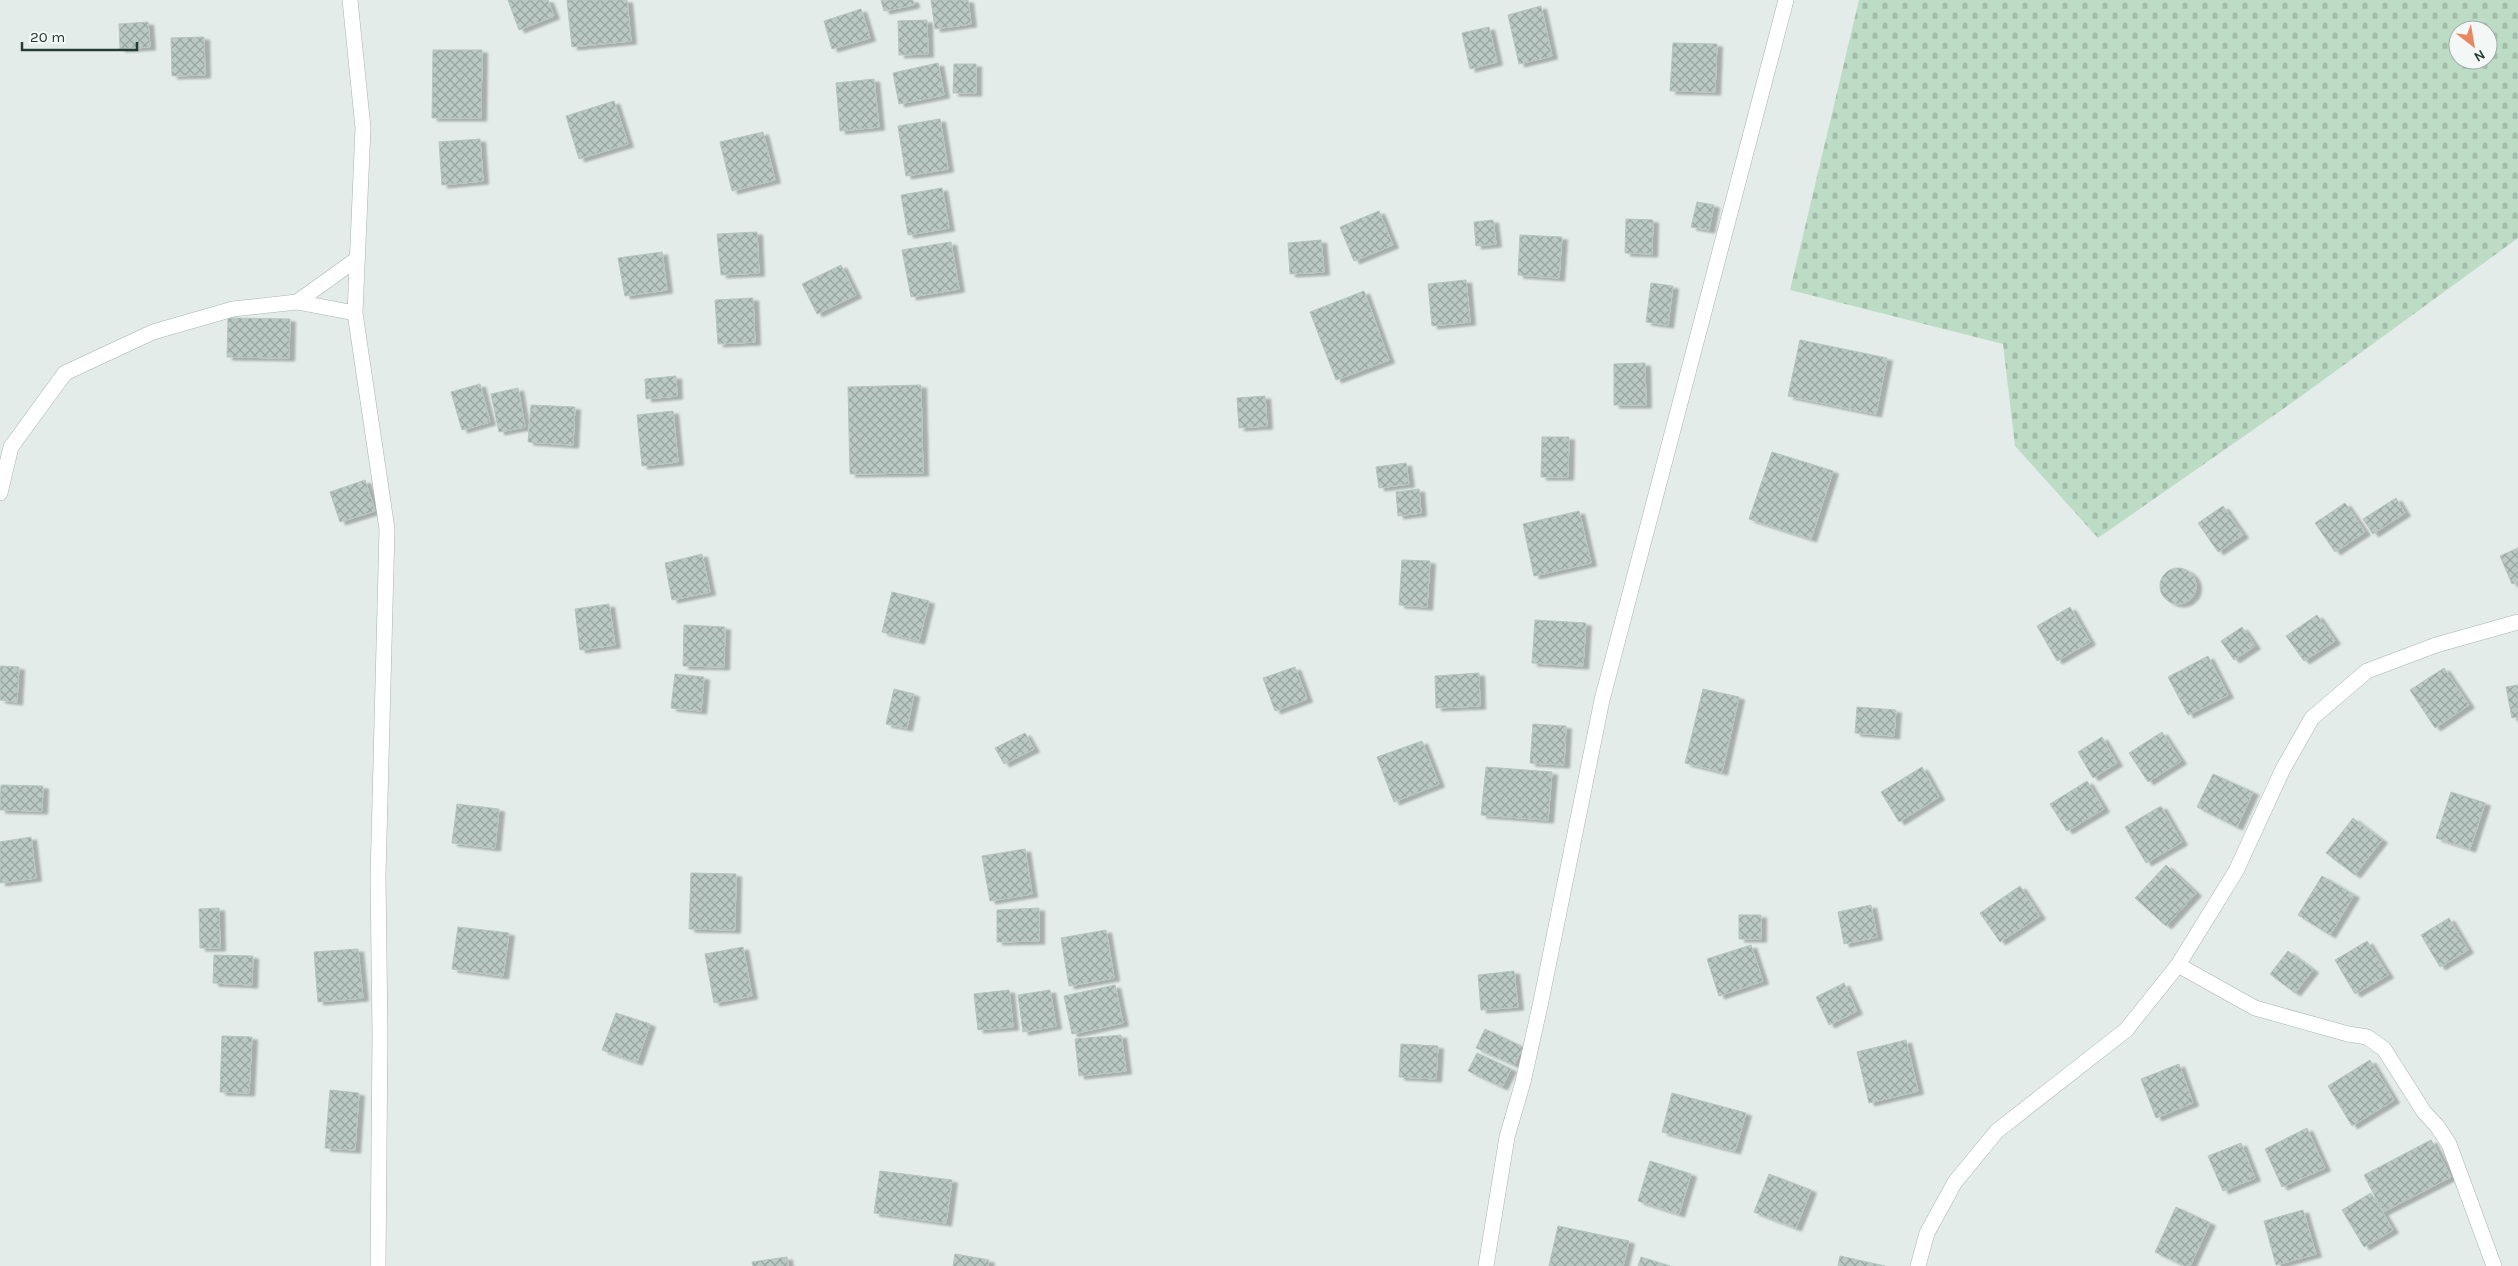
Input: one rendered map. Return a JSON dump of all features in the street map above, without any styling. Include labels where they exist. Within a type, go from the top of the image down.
[{"type":"street","points":[[350,0],[363,128],[355,313],[387,529],[378,877],[380,1034],[378,1266]]},
{"type":"street","points":[[1486,1266],[1507,1137],[1523,1082],[1540,1006],[1602,700],[1786,0]]},
{"type":"street","points":[[297,302],[357,259]]},
{"type":"street","points":[[0,493],[11,447],[65,373],[153,332],[232,309],[297,302],[355,313]]},
{"type":"street","points":[[1918,1266],[1927,1233],[1955,1182],[1997,1131],[2126,1030],[2178,965],[2236,871],[2284,769],[2312,718],[2367,671],[2436,645],[2518,622]]},
{"type":"street","points":[[2178,965],[2255,1008],[2348,1034],[2367,1037],[2384,1049],[2424,1112],[2437,1126],[2449,1144],[2494,1266]]},
{"type":"green space","points":[[1859,0],[2518,0],[2518,238],[2300,397],[2098,538],[2015,446],[2003,344],[1790,290]]},
{"type":"building","points":[[508,0],[548,0],[554,16],[519,30]]},
{"type":"building","points":[[567,0],[627,0],[631,41],[572,47]]},
{"type":"building","points":[[881,0],[913,0],[914,5],[884,11]]},
{"type":"building","points":[[931,0],[968,0],[971,24],[935,29]]},
{"type":"building","points":[[1541,6],[1552,56],[1519,64],[1508,15]]},
{"type":"building","points":[[861,9],[870,38],[832,49],[824,21]]},
{"type":"building","points":[[927,20],[928,54],[899,55],[898,21]]},
{"type":"building","points":[[148,22],[150,47],[120,49],[119,24]]},
{"type":"building","points":[[1489,27],[1497,62],[1470,69],[1462,33]]},
{"type":"building","points":[[204,37],[205,75],[172,76],[171,38]]},
{"type":"building","points":[[1673,43],[1717,44],[1715,92],[1670,91]]},
{"type":"building","points":[[433,50],[482,50],[481,118],[432,118]]},
{"type":"building","points":[[938,63],[944,95],[899,104],[893,73]]},
{"type":"building","points":[[954,64],[976,64],[976,93],[953,93]]},
{"type":"building","points":[[874,79],[879,127],[840,131],[836,83]]},
{"type":"building","points":[[614,101],[628,144],[579,159],[566,116]]},
{"type":"building","points":[[940,119],[948,169],[906,176],[898,126]]},
{"type":"building","points":[[763,132],[775,180],[732,191],[720,142]]},
{"type":"building","points":[[480,139],[483,181],[442,185],[439,142]]},
{"type":"building","points":[[942,188],[949,228],[908,235],[901,195]]},
{"type":"building","points":[[1697,202],[1714,205],[1709,230],[1691,227]]},
{"type":"building","points":[[1379,211],[1393,245],[1354,261],[1340,227]]},
{"type":"building","points":[[1626,219],[1653,220],[1652,254],[1625,253]]},
{"type":"building","points":[[1493,220],[1496,244],[1476,246],[1474,222]]},
{"type":"building","points":[[757,232],[759,273],[721,275],[717,234]]},
{"type":"building","points":[[1520,235],[1562,237],[1559,278],[1518,275]]},
{"type":"building","points":[[1321,240],[1324,272],[1290,274],[1288,243]]},
{"type":"building","points":[[951,242],[959,289],[911,297],[902,250]]},
{"type":"building","points":[[662,252],[667,290],[625,296],[618,258]]},
{"type":"building","points":[[841,265],[856,295],[817,314],[802,284]]},
{"type":"building","points":[[1466,280],[1470,322],[1432,326],[1428,284]]},
{"type":"building","points":[[1651,283],[1673,286],[1668,325],[1646,322]]},
{"type":"building","points":[[1364,291],[1389,360],[1336,380],[1310,312]]},
{"type":"building","points":[[753,298],[755,342],[718,344],[715,300]]},
{"type":"building","points":[[228,318],[290,319],[289,358],[227,357]]},
{"type":"building","points":[[1800,340],[1887,358],[1876,414],[1788,396]]},
{"type":"building","points":[[1645,363],[1646,405],[1614,405],[1614,364]]},
{"type":"building","points":[[676,376],[677,396],[646,399],[645,379]]},
{"type":"building","points":[[480,384],[490,422],[462,430],[451,392]]},
{"type":"building","points":[[921,385],[923,473],[850,474],[848,387]]},
{"type":"building","points":[[518,388],[525,427],[499,432],[491,394]]},
{"type":"building","points":[[1265,396],[1267,426],[1239,428],[1237,398]]},
{"type":"building","points":[[531,405],[575,407],[573,445],[528,442]]},
{"type":"building","points":[[673,411],[678,462],[642,466],[637,415]]},
{"type":"building","points":[[1542,437],[1569,437],[1568,477],[1541,477]]},
{"type":"building","points":[[1772,452],[1833,471],[1811,539],[1749,519]]},
{"type":"building","points":[[1406,463],[1409,484],[1379,488],[1376,467]]},
{"type":"building","points":[[365,480],[375,511],[340,522],[330,492]]},
{"type":"building","points":[[1419,489],[1421,513],[1398,516],[1396,492]]},
{"type":"building","points":[[2396,498],[2405,513],[2373,534],[2363,519]]},
{"type":"building","points":[[2345,503],[2365,532],[2335,552],[2315,523]]},
{"type":"building","points":[[2223,506],[2243,535],[2218,552],[2198,523]]},
{"type":"building","points":[[1579,511],[1591,563],[1534,576],[1523,524]]},
{"type":"building","points":[[2518,548],[2518,582],[2512,584],[2500,556]]},
{"type":"building","points":[[702,554],[710,592],[672,600],[665,563]]},
{"type":"building","points":[[1402,560],[1430,561],[1427,607],[1399,605]]},
{"type":"building","points":[[2178,568],[2185,569],[2191,573],[2195,579],[2195,593],[2191,599],[2185,603],[2178,604],[2171,603],[2165,599],[2161,593],[2160,586],[2161,579],[2165,573],[2171,569]]},
{"type":"building","points":[[892,592],[929,601],[919,641],[882,632]]},
{"type":"building","points":[[609,604],[615,645],[580,650],[575,609]]},
{"type":"building","points":[[2070,607],[2090,642],[2057,661],[2037,626]]},
{"type":"building","points":[[2317,615],[2335,641],[2304,661],[2286,636]]},
{"type":"building","points":[[1535,620],[1586,623],[1583,666],[1532,663]]},
{"type":"building","points":[[684,625],[725,627],[724,667],[683,666]]},
{"type":"building","points":[[2242,627],[2255,646],[2234,660],[2221,641]]},
{"type":"building","points":[[2208,656],[2228,695],[2188,715],[2168,677]]},
{"type":"building","points":[[0,666],[19,667],[17,702],[0,700]]},
{"type":"building","points":[[1295,667],[1307,699],[1275,711],[1263,678]]},
{"type":"building","points":[[2444,668],[2469,705],[2435,728],[2410,690]]},
{"type":"building","points":[[1479,673],[1480,706],[1436,708],[1435,676]]},
{"type":"building","points":[[675,674],[704,677],[701,711],[671,708]]},
{"type":"building","points":[[2518,685],[2518,717],[2512,718],[2506,687]]},
{"type":"building","points":[[894,689],[914,694],[907,728],[886,724]]},
{"type":"building","points":[[1703,689],[1739,697],[1722,772],[1685,763]]},
{"type":"building","points":[[1857,707],[1896,710],[1894,736],[1855,733]]},
{"type":"building","points":[[1533,724],[1566,726],[1564,765],[1530,763]]},
{"type":"building","points":[[2162,732],[2181,761],[2148,782],[2129,753]]},
{"type":"building","points":[[1025,733],[1034,749],[1004,764],[995,748]]},
{"type":"building","points":[[2102,737],[2117,763],[2093,778],[2078,752]]},
{"type":"building","points":[[1422,741],[1439,784],[1394,802],[1377,757]]},
{"type":"building","points":[[1486,767],[1552,772],[1548,820],[1481,815]]},
{"type":"building","points":[[1922,767],[1939,797],[1899,822],[1881,792]]},
{"type":"building","points":[[2213,774],[2253,792],[2237,827],[2197,807]]},
{"type":"building","points":[[2087,781],[2104,809],[2067,831],[2050,804]]},
{"type":"building","points":[[1,785],[43,786],[42,811],[0,810]]},
{"type":"building","points":[[2451,792],[2485,803],[2470,849],[2436,838]]},
{"type":"building","points":[[457,804],[499,809],[495,848],[452,843]]},
{"type":"building","points":[[2161,806],[2182,842],[2146,863],[2125,827]]},
{"type":"building","points":[[2353,818],[2382,840],[2355,875],[2326,853]]},
{"type":"building","points":[[31,837],[36,878],[0,883],[0,842]]},
{"type":"building","points":[[1025,849],[1032,894],[990,901],[982,856]]},
{"type":"building","points":[[2166,865],[2196,893],[2166,926],[2135,898]]},
{"type":"building","points":[[691,873],[736,874],[735,930],[689,929]]},
{"type":"building","points":[[2322,876],[2354,895],[2330,935],[2298,915]]},
{"type":"building","points":[[2020,886],[2040,916],[2000,942],[1980,913]]},
{"type":"building","points":[[1871,905],[1877,937],[1844,944],[1838,912]]},
{"type":"building","points":[[219,908],[220,948],[200,948],[199,909]]},
{"type":"building","points":[[1039,908],[1039,941],[997,942],[997,910]]},
{"type":"building","points":[[1739,915],[1761,915],[1761,939],[1739,939]]},
{"type":"building","points":[[2449,918],[2468,950],[2440,967],[2421,935]]},
{"type":"building","points":[[458,927],[509,933],[503,976],[452,969]]},
{"type":"building","points":[[1106,930],[1114,978],[1069,986],[1061,938]]},
{"type":"building","points":[[2367,941],[2388,975],[2355,994],[2335,960]]},
{"type":"building","points":[[1751,945],[1763,981],[1719,996],[1707,959]]},
{"type":"building","points":[[743,947],[752,996],[714,1003],[705,954]]},
{"type":"building","points":[[358,949],[363,998],[318,1002],[314,952]]},
{"type":"building","points":[[2288,951],[2313,970],[2295,993],[2270,974]]},
{"type":"building","points":[[214,955],[253,956],[252,985],[213,983]]},
{"type":"building","points":[[1514,971],[1518,1007],[1481,1010],[1478,975]]},
{"type":"building","points":[[1844,983],[1857,1011],[1829,1025],[1816,997]]},
{"type":"building","points":[[1115,985],[1123,1023],[1072,1034],[1064,996]]},
{"type":"building","points":[[1009,990],[1013,1027],[978,1030],[974,994]]},
{"type":"building","points":[[1050,990],[1056,1026],[1023,1032],[1018,995]]},
{"type":"building","points":[[616,1013],[650,1024],[637,1062],[602,1050]]},
{"type":"building","points":[[1485,1029],[1523,1047],[1514,1065],[1476,1048]]},
{"type":"building","points":[[1121,1035],[1126,1071],[1079,1076],[1075,1039]]},
{"type":"building","points":[[222,1036],[252,1037],[249,1093],[220,1092]]},
{"type":"building","points":[[1906,1040],[1918,1091],[1869,1103],[1857,1052]]},
{"type":"building","points":[[1401,1044],[1438,1046],[1436,1079],[1399,1077]]},
{"type":"building","points":[[1477,1053],[1511,1069],[1502,1087],[1468,1071]]},
{"type":"building","points":[[2370,1060],[2394,1100],[2352,1126],[2328,1086]]},
{"type":"building","points":[[2179,1064],[2193,1103],[2156,1118],[2141,1079]]},
{"type":"building","points":[[330,1090],[359,1093],[355,1150],[325,1148]]},
{"type":"building","points":[[1672,1093],[1746,1113],[1735,1151],[1662,1132]]},
{"type":"building","points":[[2307,1128],[2325,1168],[2282,1187],[2265,1149]]},
{"type":"building","points":[[2431,1140],[2451,1177],[2383,1212],[2364,1175]]},
{"type":"building","points":[[2241,1143],[2255,1178],[2223,1191],[2208,1156]]},
{"type":"building","points":[[1650,1161],[1691,1174],[1679,1214],[1638,1201]]},
{"type":"building","points":[[880,1171],[952,1180],[946,1223],[874,1213]]},
{"type":"building","points":[[1769,1174],[1811,1190],[1796,1228],[1754,1212]]},
{"type":"building","points":[[2371,1193],[2393,1230],[2364,1247],[2342,1210]]},
{"type":"building","points":[[2176,1207],[2210,1223],[2190,1266],[2185,1266],[2155,1252]]},
{"type":"building","points":[[2303,1210],[2316,1254],[2276,1265],[2264,1221]]},
{"type":"building","points":[[1558,1226],[1629,1241],[1623,1266],[1549,1266]]},
{"type":"building","points":[[955,1254],[989,1260],[988,1266],[953,1266]]},
{"type":"building","points":[[1840,1256],[1885,1266],[1838,1266]]},
{"type":"building","points":[[787,1257],[788,1266],[753,1266],[752,1262]]},
{"type":"building","points":[[1641,1257],[1670,1266],[1638,1266]]}]
